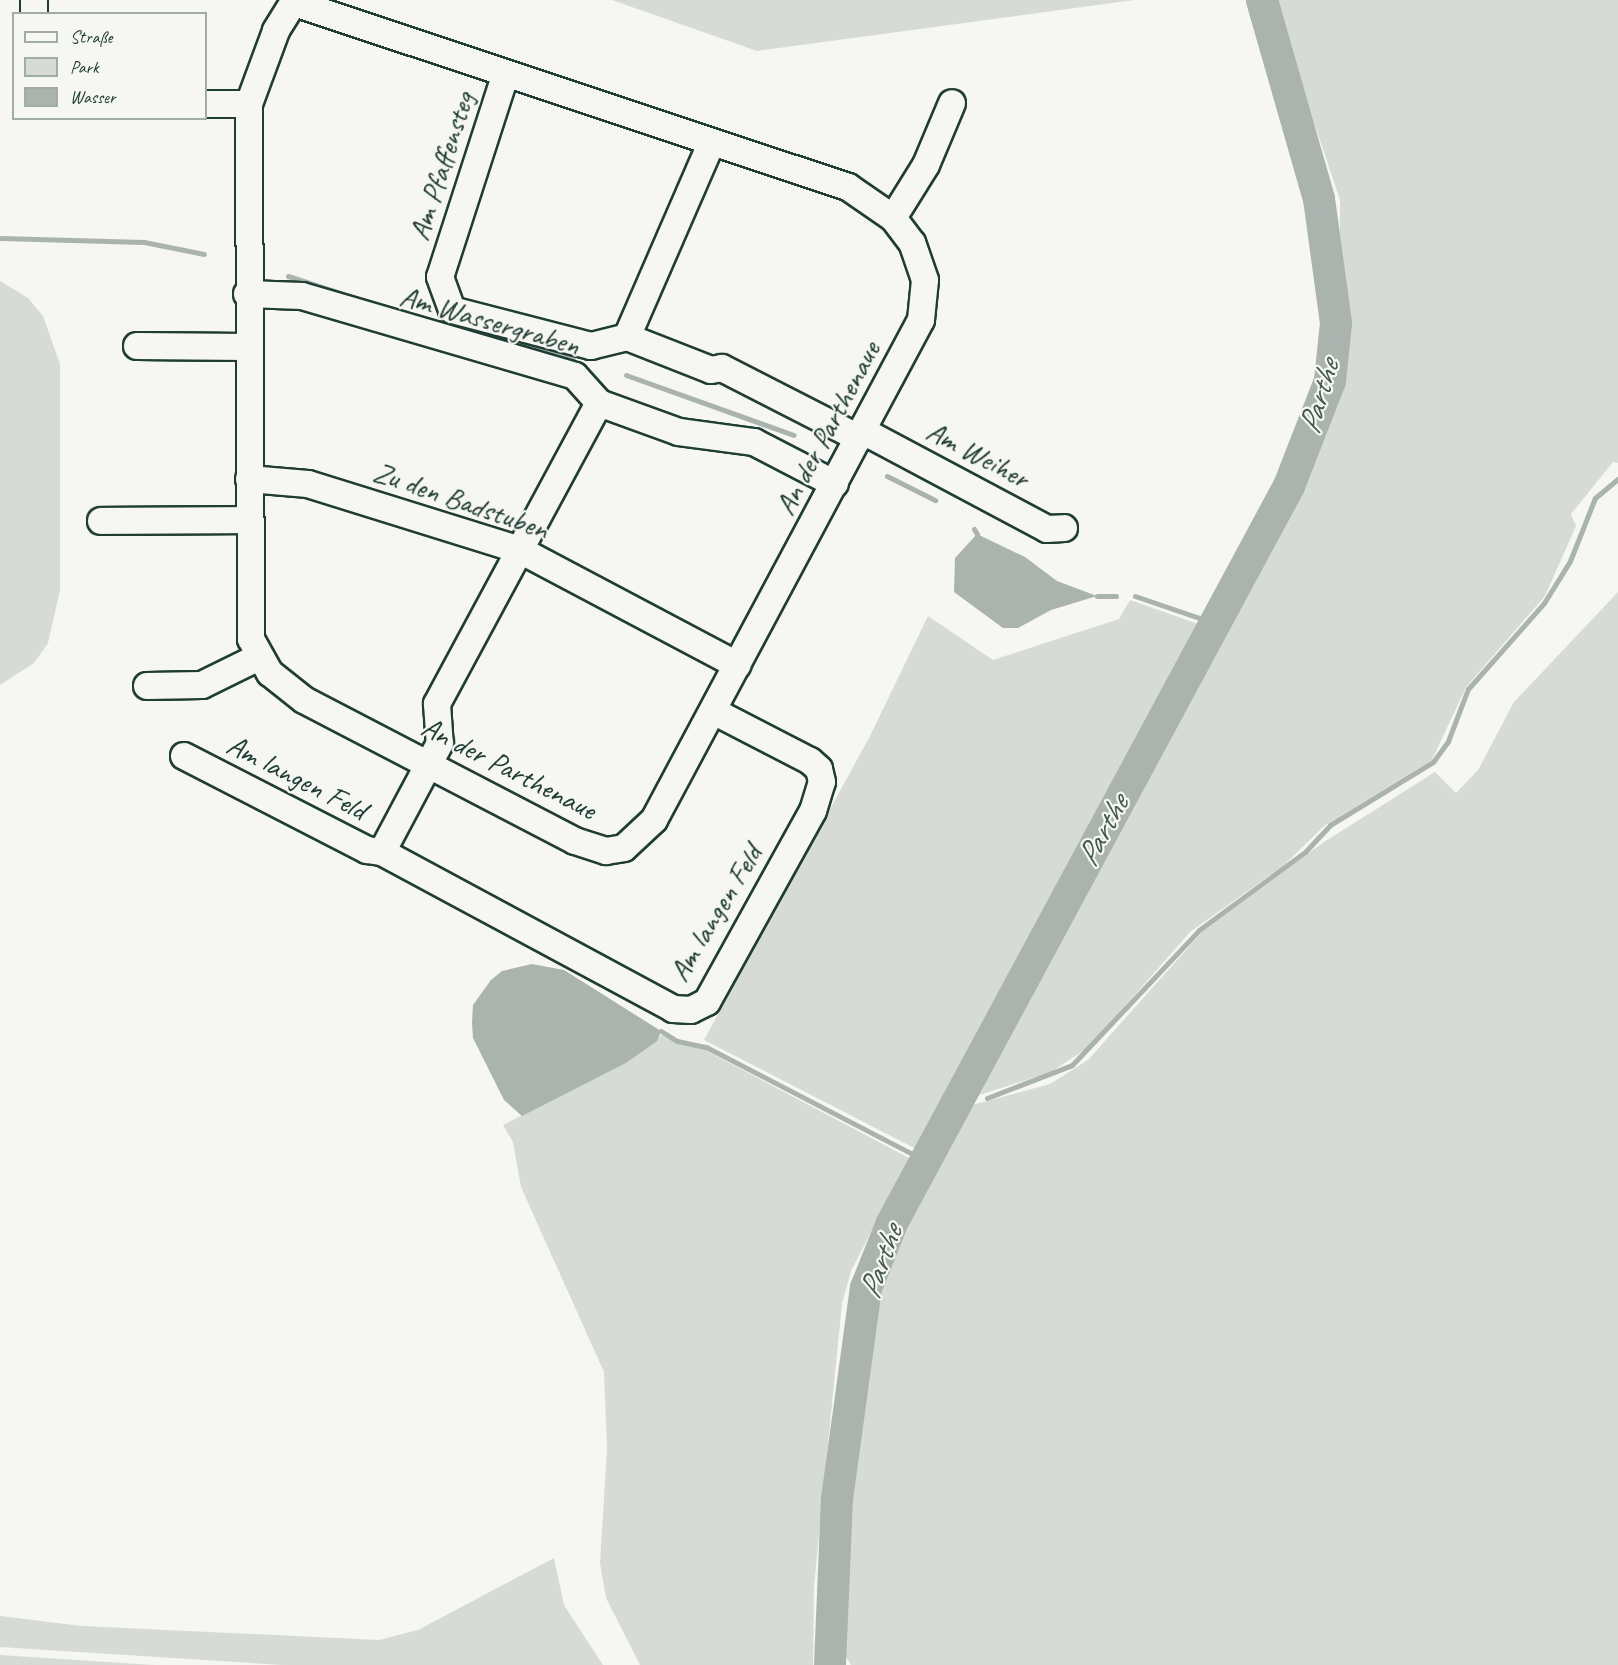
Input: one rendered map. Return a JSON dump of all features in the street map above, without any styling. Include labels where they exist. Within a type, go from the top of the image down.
[{"type":"street","name":"An der Parthenaue","points":[[295,2],[504,76],[848,188],[893,218],[912,243],[925,280],[921,320],[835,484],[649,828],[624,848],[606,850],[575,841],[304,700],[281,685],[259,657],[249,623],[247,294],[249,104],[276,31],[295,2]]},
{"type":"street","name":"Am Pfaffensteg","points":[[440,277],[504,76]]},
{"type":"street","points":[[893,218],[926,165],[952,103]]},
{"type":"street","points":[[207,104],[249,104]]},
{"type":"street","points":[[627,337],[711,144]]},
{"type":"street","name":"Am Wassergraben","points":[[440,277],[452,310],[591,346],[627,337],[711,370],[722,368],[861,434]]},
{"type":"street","name":"Am Wassergraben","points":[[247,294],[302,296],[574,376],[599,403],[679,432],[754,442],[835,484]]},
{"type":"street","points":[[137,346],[248,347]]},
{"type":"street","name":"Am langen Feld","points":[[382,852],[440,743],[437,704],[599,403]]},
{"type":"street","name":"Am Weiher","points":[[861,434],[1047,529],[1064,528]]},
{"type":"street","name":"Zu den Badstuben","points":[[249,479],[308,484],[520,550],[737,665]]},
{"type":"street","points":[[100,521],[248,520]]},
{"type":"street","points":[[147,686],[202,685],[259,657]]},
{"type":"street","name":"Am langen Feld","points":[[184,756],[367,850],[382,852],[673,1009],[691,1010],[707,1002],[813,809],[822,782],[819,769],[810,761],[713,711]]},
{"type":"green space","points":[[612,0],[1134,0],[757,51]]},
{"type":"green space","points":[[1273,0],[1618,0],[1618,463],[1613,462],[1571,514],[1576,526],[1545,596],[1466,687],[1432,760],[1324,826],[1283,866],[1190,932],[1089,1047],[1051,1072],[964,1100],[1249,589],[1301,482],[1332,389],[1339,315],[1340,200]]},
{"type":"green space","points":[[0,281],[28,298],[43,316],[60,364],[60,590],[48,643],[34,663],[0,685]]},
{"type":"green space","points":[[1618,592],[1618,1665],[851,1665],[839,1645],[841,1531],[873,1285],[961,1108],[1050,1084],[1088,1060],[1203,931],[1324,842],[1435,772],[1456,793],[1478,770],[1514,702]]},
{"type":"green space","points":[[1130,600],[1207,627],[922,1152],[704,1040],[870,736],[928,616],[993,660],[1119,619]]},
{"type":"green space","points":[[661,1035],[701,1048],[909,1158],[851,1271],[842,1303],[814,1586],[813,1665],[640,1665],[606,1598],[600,1563],[607,1450],[604,1372],[521,1187],[513,1142],[503,1125],[626,1063]]},
{"type":"green space","points":[[554,1558],[564,1605],[603,1665],[282,1665],[0,1647],[0,1616],[82,1626],[379,1640],[418,1630]]},
{"type":"green space","points":[[0,1655],[138,1664],[155,1665],[0,1665]]},
{"type":"water","points":[[977,534],[1025,557],[1057,581],[1097,596],[1051,610],[1018,628],[1003,628],[954,592],[955,558]]},
{"type":"water","points":[[532,964],[564,970],[661,1031],[657,1041],[626,1063],[522,1116],[504,1100],[473,1038],[473,1005],[491,980],[502,971]]},
{"type":"waterway","name":"Parthe","points":[[830,1665],[837,1499],[866,1288],[892,1223],[1289,486],[1330,381],[1336,323],[1319,199],[1262,0]]},
{"type":"waterway","points":[[0,238],[144,242],[204,254]]},
{"type":"waterway","points":[[288,276],[380,306]]},
{"type":"waterway","points":[[453,327],[573,359]]},
{"type":"waterway","points":[[626,375],[794,435]]},
{"type":"waterway","points":[[887,476],[935,500]]},
{"type":"waterway","points":[[987,1098],[1072,1065],[1199,930],[1305,852],[1330,825],[1433,762],[1448,741],[1468,689],[1544,603],[1570,561],[1595,498],[1618,479]]},
{"type":"waterway","points":[[974,529],[977,534]]},
{"type":"waterway","points":[[1097,596],[1116,596]]},
{"type":"waterway","points":[[1135,596],[1217,624]]},
{"type":"waterway","points":[[661,1031],[677,1041],[706,1047],[926,1161]]},
{"type":"waterway","points":[[955,1108],[967,1104]]}]
